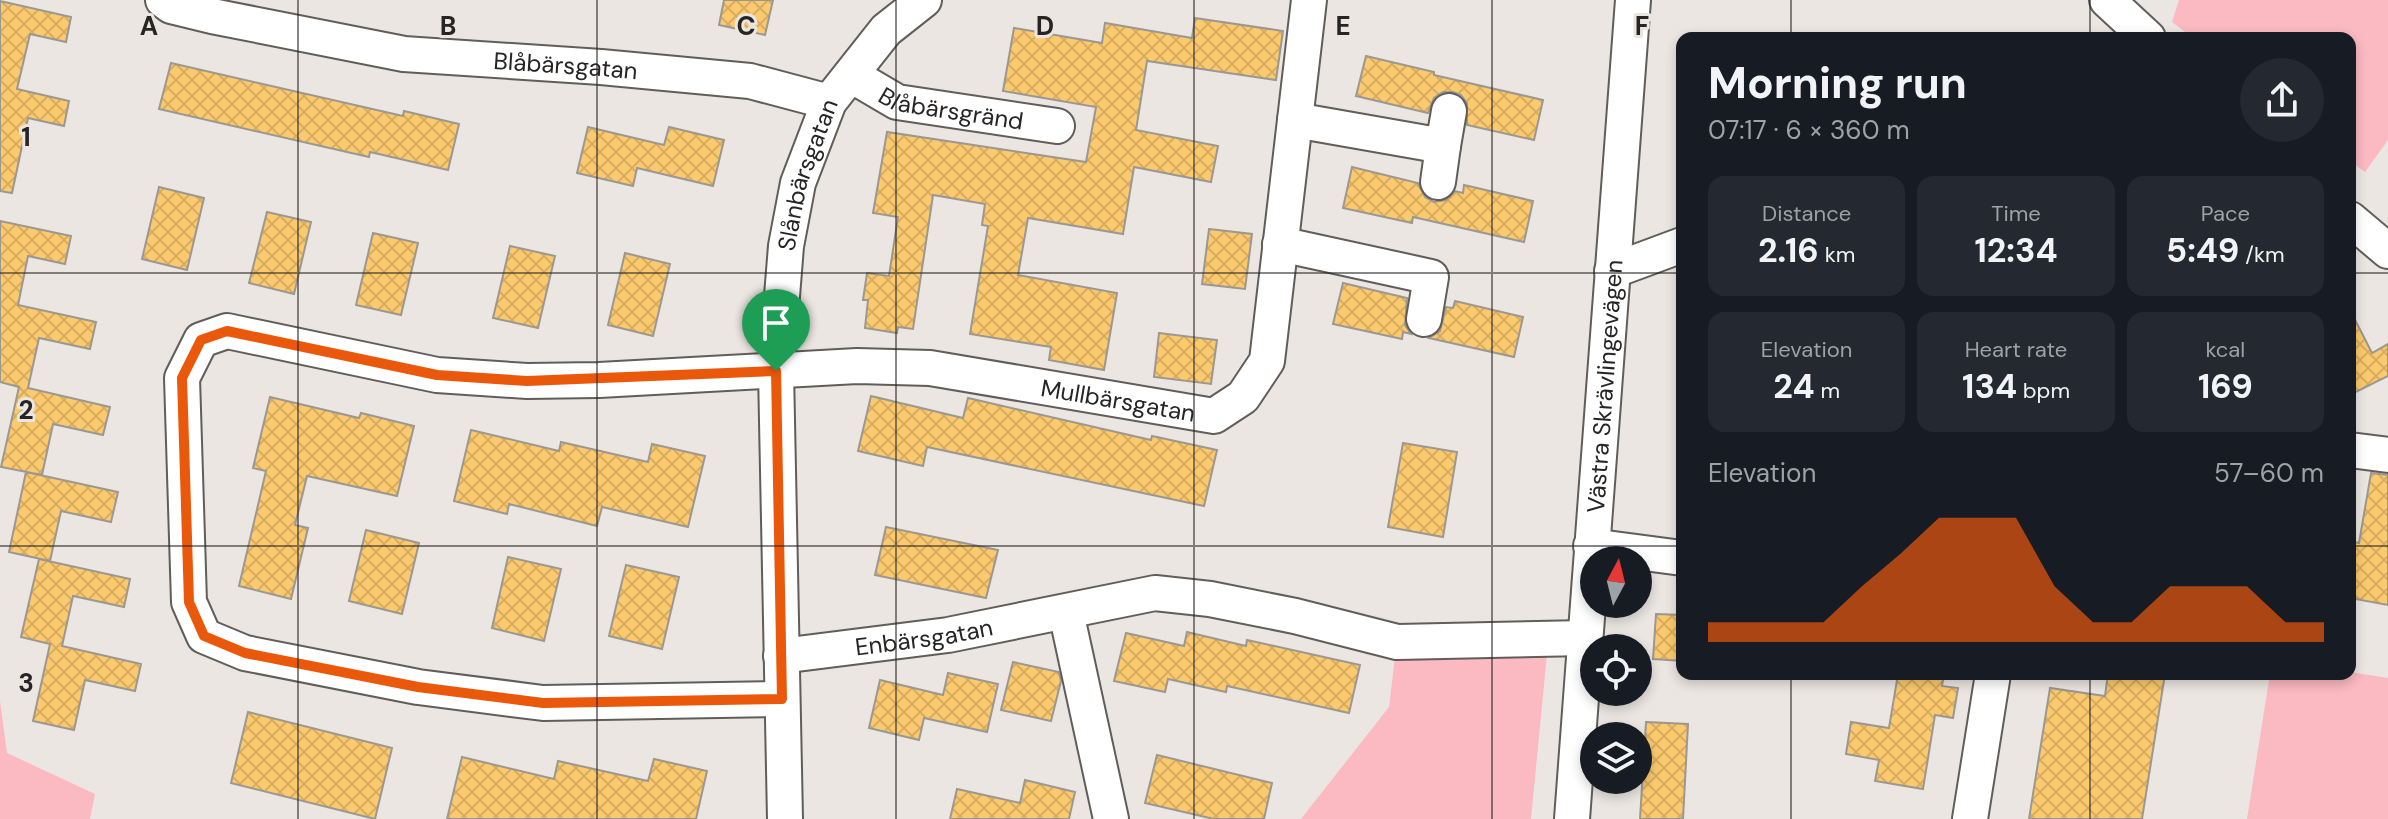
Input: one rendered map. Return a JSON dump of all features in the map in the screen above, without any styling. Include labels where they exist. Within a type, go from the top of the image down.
[{"type":"street","name":"Blåbärsgatan","points":[[163,0],[171,6],[212,16],[404,54],[750,81],[829,102]]},
{"type":"street","name":"Slånbärsgatan","points":[[785,819],[776,371],[786,246],[798,183],[829,102],[886,30],[924,0]]},
{"type":"street","name":"Mullbärsgatan","points":[[782,699],[543,703],[418,687],[245,653],[204,636],[189,602],[182,378],[201,340],[227,331],[437,375],[527,381],[857,366],[930,368],[1214,416],[1243,397],[1267,361],[1309,0]]},
{"type":"street","name":"Västra Skrävlingevägen","points":[[1591,546],[1633,0]]},
{"type":"street","points":[[2121,5],[2143,32]]},
{"type":"street","name":"Blåbärsgränd","points":[[851,75],[897,102],[1057,126]]},
{"type":"street","points":[[1438,182],[1449,111]]},
{"type":"street","points":[[1295,120],[1443,146]]},
{"type":"street","points":[[2356,224],[2388,251]]},
{"type":"street","points":[[1280,244],[1431,277],[1424,319]]},
{"type":"street","points":[[1612,271],[1676,247]]},
{"type":"street","points":[[2356,451],[2388,455]]},
{"type":"street","points":[[1652,554],[1676,557]]},
{"type":"street","name":"Enbärsgatan","points":[[781,656],[948,635],[1155,593],[1210,599],[1295,616],[1397,642],[1580,638]]},
{"type":"street","points":[[1066,612],[1111,819]]},
{"type":"street","points":[[1970,819],[1992,680]]},
{"type":"street","name":"Västra Skrävlingevägen","points":[[1572,819],[1580,706]]},
{"type":"shaded area","points":[[2179,0],[2388,0],[2388,140],[2365,172],[2356,165],[2356,32],[2185,32],[2172,22]]},
{"type":"shaded area","points":[[1547,654],[1531,819],[1301,819],[1389,707],[1395,657]]},
{"type":"shaded area","points":[[2356,673],[2388,678],[2388,819],[2247,819],[2269,680],[2356,680]]},
{"type":"shaded area","points":[[0,701],[7,753],[95,794],[90,819],[0,819]]},
{"type":"building","points":[[724,0],[773,0],[765,35],[719,25]]},
{"type":"building","points":[[0,1],[71,17],[66,42],[30,34],[17,89],[69,101],[64,126],[28,118],[12,193],[0,191]]},
{"type":"building","points":[[1195,18],[1283,31],[1276,80],[1147,61],[1136,130],[1218,146],[1211,182],[1134,167],[1123,234],[1028,218],[1018,275],[1117,293],[1104,370],[1049,360],[1051,347],[970,334],[988,226],[982,225],[985,204],[933,195],[913,329],[898,327],[897,333],[865,328],[868,300],[863,300],[867,273],[889,276],[898,217],[873,213],[887,132],[1086,162],[1096,107],[1003,91],[1014,28],[1102,43],[1105,23],[1192,38]]},
{"type":"building","points":[[1366,56],[1543,100],[1534,140],[1467,125],[1467,103],[1461,95],[1453,92],[1443,92],[1434,98],[1428,113],[1356,96]]},
{"type":"building","points":[[171,63],[403,116],[404,111],[459,124],[448,170],[370,152],[369,157],[159,109]]},
{"type":"building","points":[[588,127],[664,145],[669,127],[724,140],[713,186],[637,168],[633,186],[577,173]]},
{"type":"building","points":[[1352,167],[1418,183],[1425,197],[1434,202],[1446,200],[1455,191],[1463,193],[1464,185],[1533,201],[1524,242],[1413,217],[1412,223],[1343,208]]},
{"type":"building","points":[[159,187],[204,198],[187,270],[142,259]]},
{"type":"building","points":[[267,212],[311,222],[294,294],[249,283]]},
{"type":"building","points":[[0,221],[71,236],[65,264],[28,256],[18,305],[96,322],[90,349],[39,338],[28,388],[110,407],[103,435],[53,424],[42,475],[1,467],[19,387],[0,382]]},
{"type":"building","points":[[1209,229],[1252,234],[1245,289],[1202,284]]},
{"type":"building","points":[[373,233],[418,243],[401,315],[356,305]]},
{"type":"building","points":[[510,246],[555,256],[538,328],[493,318]]},
{"type":"building","points":[[625,253],[670,264],[653,336],[608,325]]},
{"type":"building","points":[[1343,283],[1407,298],[1405,325],[1411,334],[1403,332],[1402,339],[1333,324]]},
{"type":"building","points":[[1455,301],[1523,317],[1514,357],[1429,338],[1440,331],[1446,307],[1453,308]]},
{"type":"building","points":[[2356,322],[2372,353],[2388,344],[2388,376],[2356,392]]},
{"type":"building","points":[[1159,333],[1217,340],[1211,384],[1154,377]]},
{"type":"building","points":[[871,396],[963,418],[968,398],[1151,440],[1152,436],[1217,450],[1204,506],[927,447],[923,466],[858,451]]},
{"type":"building","points":[[270,397],[359,418],[361,413],[414,426],[397,496],[307,476],[295,525],[308,528],[291,599],[239,586],[266,471],[253,468]]},
{"type":"building","points":[[471,430],[559,451],[561,442],[648,462],[652,444],[705,456],[688,527],[602,507],[597,526],[509,504],[507,514],[454,501]]},
{"type":"building","points":[[1403,443],[1457,452],[1443,537],[1388,527]]},
{"type":"building","points":[[26,472],[118,492],[111,522],[61,511],[50,561],[9,552]]},
{"type":"building","points":[[2371,473],[2388,475],[2388,605],[2356,599],[2356,542],[2359,543]]},
{"type":"building","points":[[886,527],[998,550],[986,598],[875,575]]},
{"type":"building","points":[[366,530],[419,543],[402,614],[349,601]]},
{"type":"building","points":[[508,557],[561,569],[544,641],[492,628]]},
{"type":"building","points":[[39,559],[130,579],[124,607],[73,596],[62,646],[141,664],[135,691],[85,680],[74,730],[33,721],[50,644],[21,637]]},
{"type":"building","points":[[626,565],[679,577],[662,649],[609,636]]},
{"type":"building","points":[[1656,614],[1676,615],[1676,661],[1653,659]]},
{"type":"building","points":[[1187,632],[1246,646],[1247,640],[1360,665],[1349,713],[1227,686],[1226,692],[1168,679],[1165,692],[1114,681],[1126,633],[1184,646]]},
{"type":"building","points":[[1013,662],[1059,672],[1061,681],[1051,721],[1001,710]]},
{"type":"building","points":[[948,673],[998,684],[987,732],[924,718],[919,740],[869,728],[880,680],[943,695]]},
{"type":"building","points":[[1897,680],[1943,680],[1942,686],[1958,688],[1953,718],[1935,715],[1923,789],[1875,781],[1879,760],[1846,754],[1851,722],[1889,728]]},
{"type":"building","points":[[2107,680],[2164,680],[2142,819],[2029,819],[2050,688],[2105,696]]},
{"type":"building","points":[[248,712],[392,748],[375,819],[231,783]]},
{"type":"building","points":[[1652,722],[1688,724],[1683,819],[1640,819],[1642,794],[1652,794]]},
{"type":"building","points":[[1157,755],[1272,783],[1264,819],[1214,819],[1145,803]]},
{"type":"building","points":[[462,757],[554,779],[558,761],[648,781],[654,759],[707,771],[696,819],[447,819]]},
{"type":"building","points":[[1025,780],[1075,792],[1069,819],[950,819],[957,789],[1020,803]]},
{"type":"route","points":[[227,331],[437,375],[527,381],[776,371],[782,699],[543,703],[418,687],[245,653],[204,636],[189,602],[182,378],[201,340],[227,331]]}]
